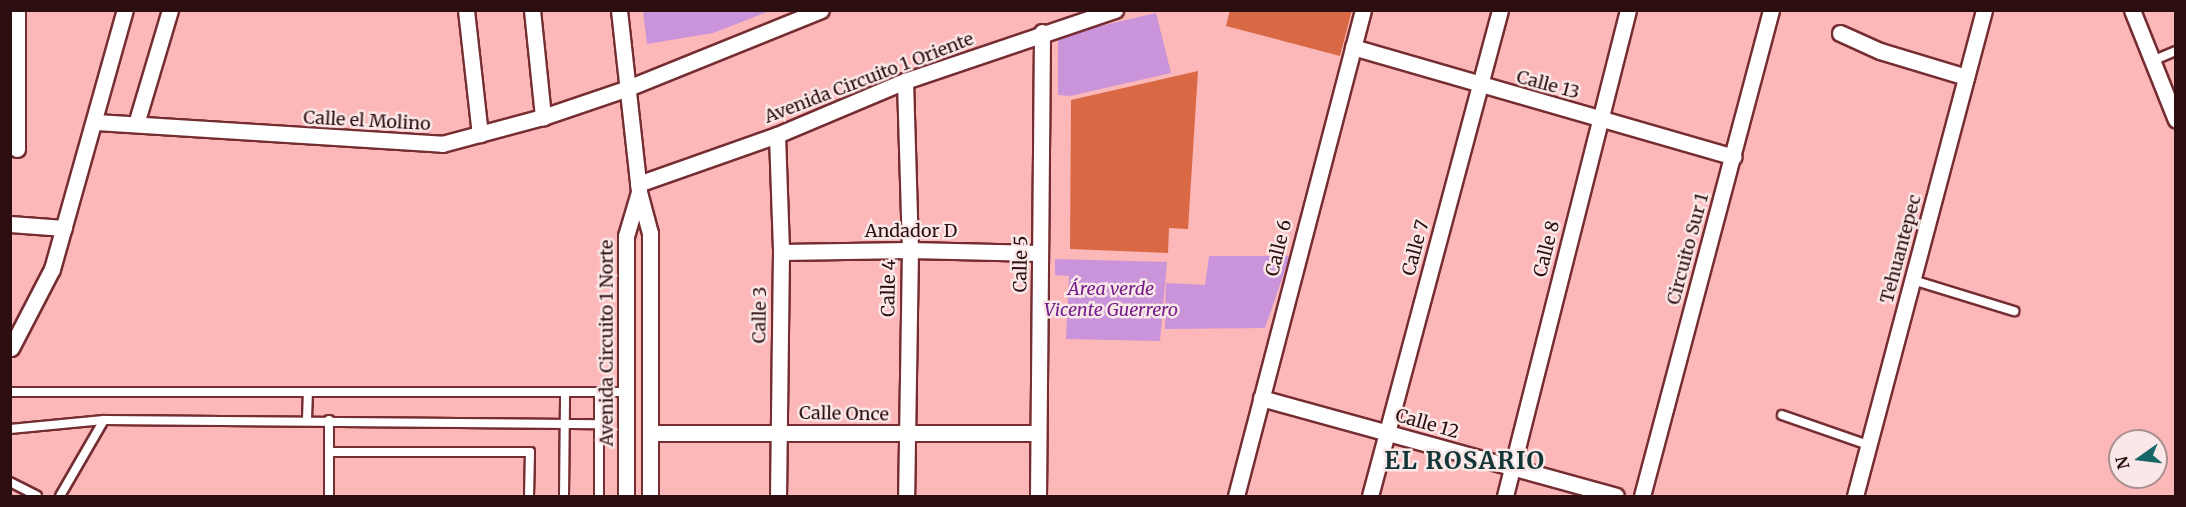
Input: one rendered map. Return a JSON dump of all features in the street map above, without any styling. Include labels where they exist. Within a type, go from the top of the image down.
[{"type":"street","points":[[17,10],[17,149]]},
{"type":"street","points":[[11,348],[52,269],[96,122],[125,10]]},
{"type":"street","points":[[136,124],[170,10]]},
{"type":"street","points":[[466,10],[480,134]]},
{"type":"street","points":[[532,10],[543,117]]},
{"type":"street","points":[[619,10],[639,188],[650,234],[650,496]]},
{"type":"street","name":"Calle el Molino","points":[[96,122],[405,144],[442,144],[543,117],[628,87],[821,10]]},
{"type":"street","name":"Avenida Circuito 1 Oriente","points":[[639,188],[777,135],[905,81],[1042,32],[1115,10]]},
{"type":"street","name":"Calle 6","points":[[1236,496],[1363,10]]},
{"type":"street","name":"Calle 7","points":[[1370,496],[1500,10]]},
{"type":"street","name":"Calle 8","points":[[1505,496],[1628,10]]},
{"type":"street","name":"Circuito Sur 1","points":[[1642,496],[1771,10]]},
{"type":"street","name":"Tehuantepec","points":[[1855,496],[1984,10]]},
{"type":"street","points":[[2132,10],[2150,62],[2175,120]]},
{"type":"street","name":"Calle 5","points":[[1038,496],[1042,32]]},
{"type":"street","points":[[1840,33],[1880,51],[1966,77]]},
{"type":"street","name":"Calle 13","points":[[1353,47],[1480,86],[1733,157]]},
{"type":"street","name":"Calle 4","points":[[905,81],[910,250],[905,435],[906,496]]},
{"type":"street","name":"Calle 3","points":[[777,135],[781,252],[778,496]]},
{"type":"street","name":"Avenida Circuito 1 Norte","points":[[626,496],[626,236],[639,188]]},
{"type":"street","points":[[10,224],[48,225],[64,228]]},
{"type":"street","name":"Andador D","points":[[781,252],[910,250],[1040,253]]},
{"type":"street","name":"Calle 12","points":[[1261,398],[1616,496]]},
{"type":"street","name":"Calle Once","points":[[650,433],[905,435],[1038,433]]},
{"type":"lane","points":[[2150,62],[2175,51]]},
{"type":"lane","points":[[1913,280],[2014,311]]},
{"type":"lane","points":[[10,392],[626,392]]},
{"type":"lane","points":[[599,392],[599,496]]},
{"type":"lane","points":[[308,393],[308,420]]},
{"type":"lane","points":[[564,496],[565,393]]},
{"type":"lane","points":[[1782,415],[1868,445]]},
{"type":"lane","points":[[10,429],[104,420],[329,420],[600,424]]},
{"type":"lane","points":[[60,496],[104,420]]},
{"type":"lane","points":[[329,420],[330,496]]},
{"type":"lane","points":[[329,452],[530,452],[529,496]]},
{"type":"lane","points":[[10,482],[37,496]]},
{"type":"green space","points":[[643,10],[770,11],[713,33],[647,44]]},
{"type":"green space","points":[[1156,13],[1171,73],[1070,96],[1058,95],[1058,36]]},
{"type":"green space","points":[[1209,256],[1290,256],[1265,328],[1165,329],[1166,283],[1205,285]]},
{"type":"green space","name":"Área verde Vicente Guerrero","points":[[1055,259],[1167,262],[1160,341],[1066,339],[1069,276],[1055,275]]},
{"type":"building","points":[[1230,10],[1352,10],[1340,56],[1226,26]]},
{"type":"building","points":[[1198,71],[1188,229],[1169,228],[1168,253],[1070,249],[1071,100]]},
{"type":"district","name":"EL ROSARIO","points":[[1465,461]]}]
